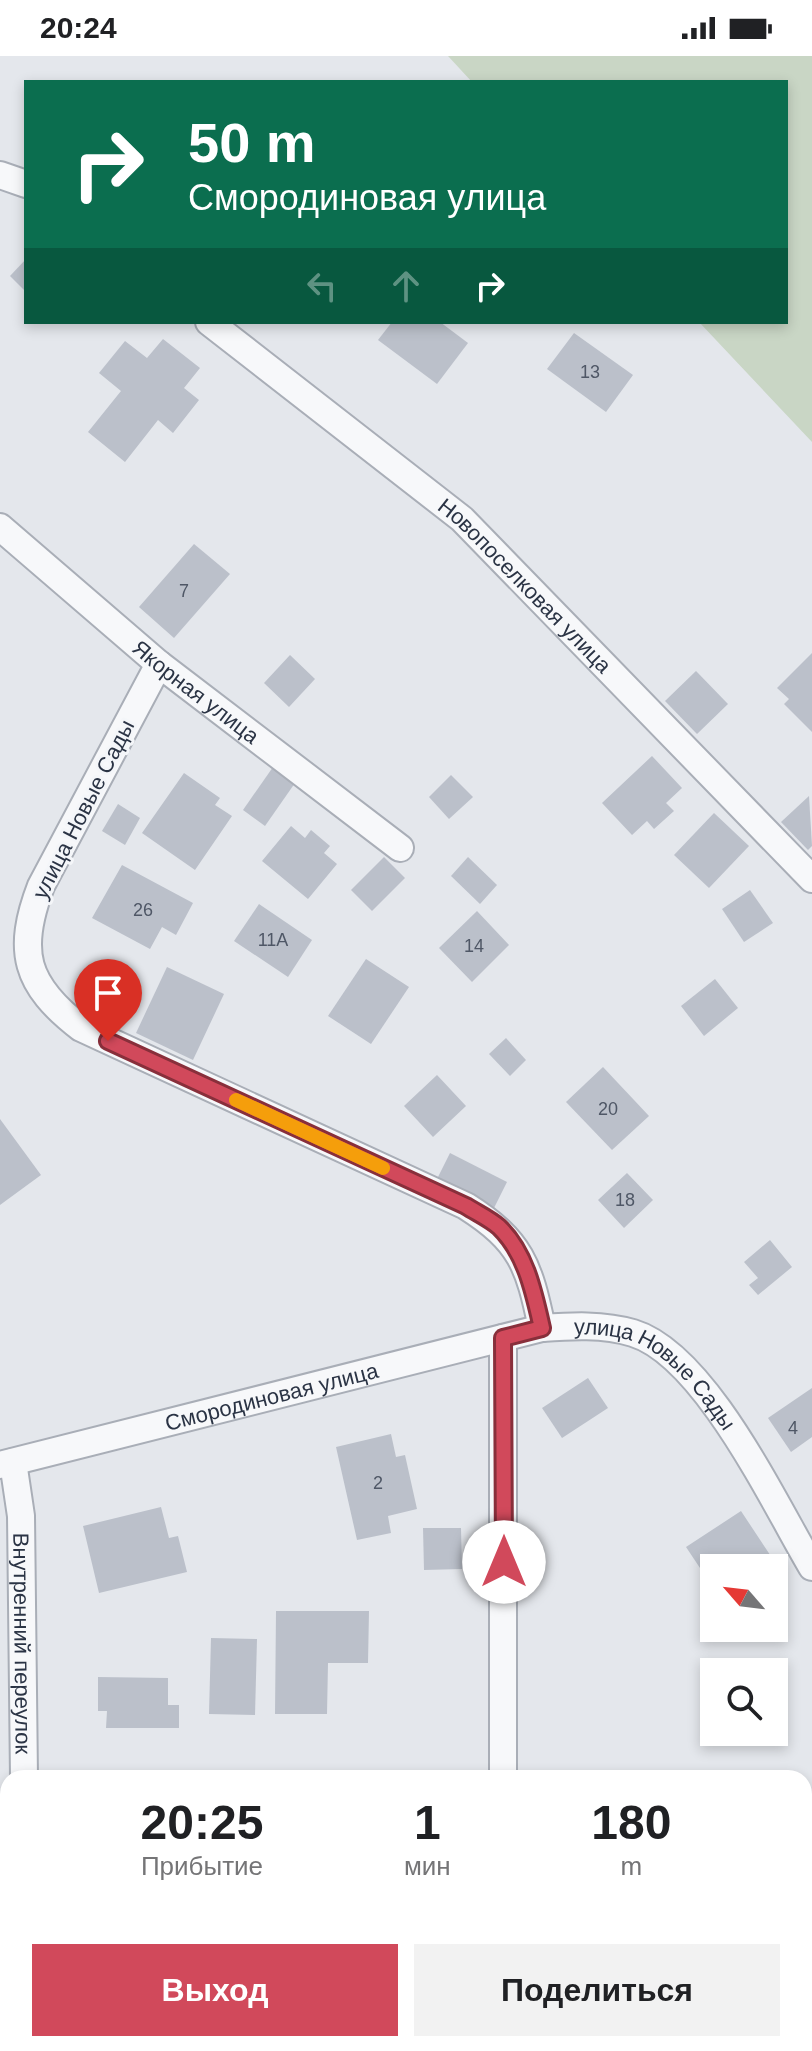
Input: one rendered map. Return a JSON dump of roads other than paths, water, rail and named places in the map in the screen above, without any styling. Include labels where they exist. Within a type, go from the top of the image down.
[{"type":"street","points":[[0,175],[24,183]]},
{"type":"street","name":"Новопоселковая улица","points":[[212,324],[462,519],[812,879]]},
{"type":"street","name":"Якорная улица","points":[[0,527],[159,664],[400,848]]},
{"type":"street","name":"улица Новые Сады","points":[[159,664],[36,897],[28,920],[26,951],[35,981],[52,1006],[81,1028],[466,1206],[499,1227],[520,1256],[533,1285],[542,1328],[581,1325],[634,1333],[676,1359],[713,1400],[812,1567]]},
{"type":"street","name":"Смородиновая улица","points":[[7,1463],[542,1328]]},
{"type":"street","points":[[503,1338],[503,1770]]},
{"type":"street","name":"Внутренний переулок","points":[[7,1463],[21,1516],[24,1770]]}]
